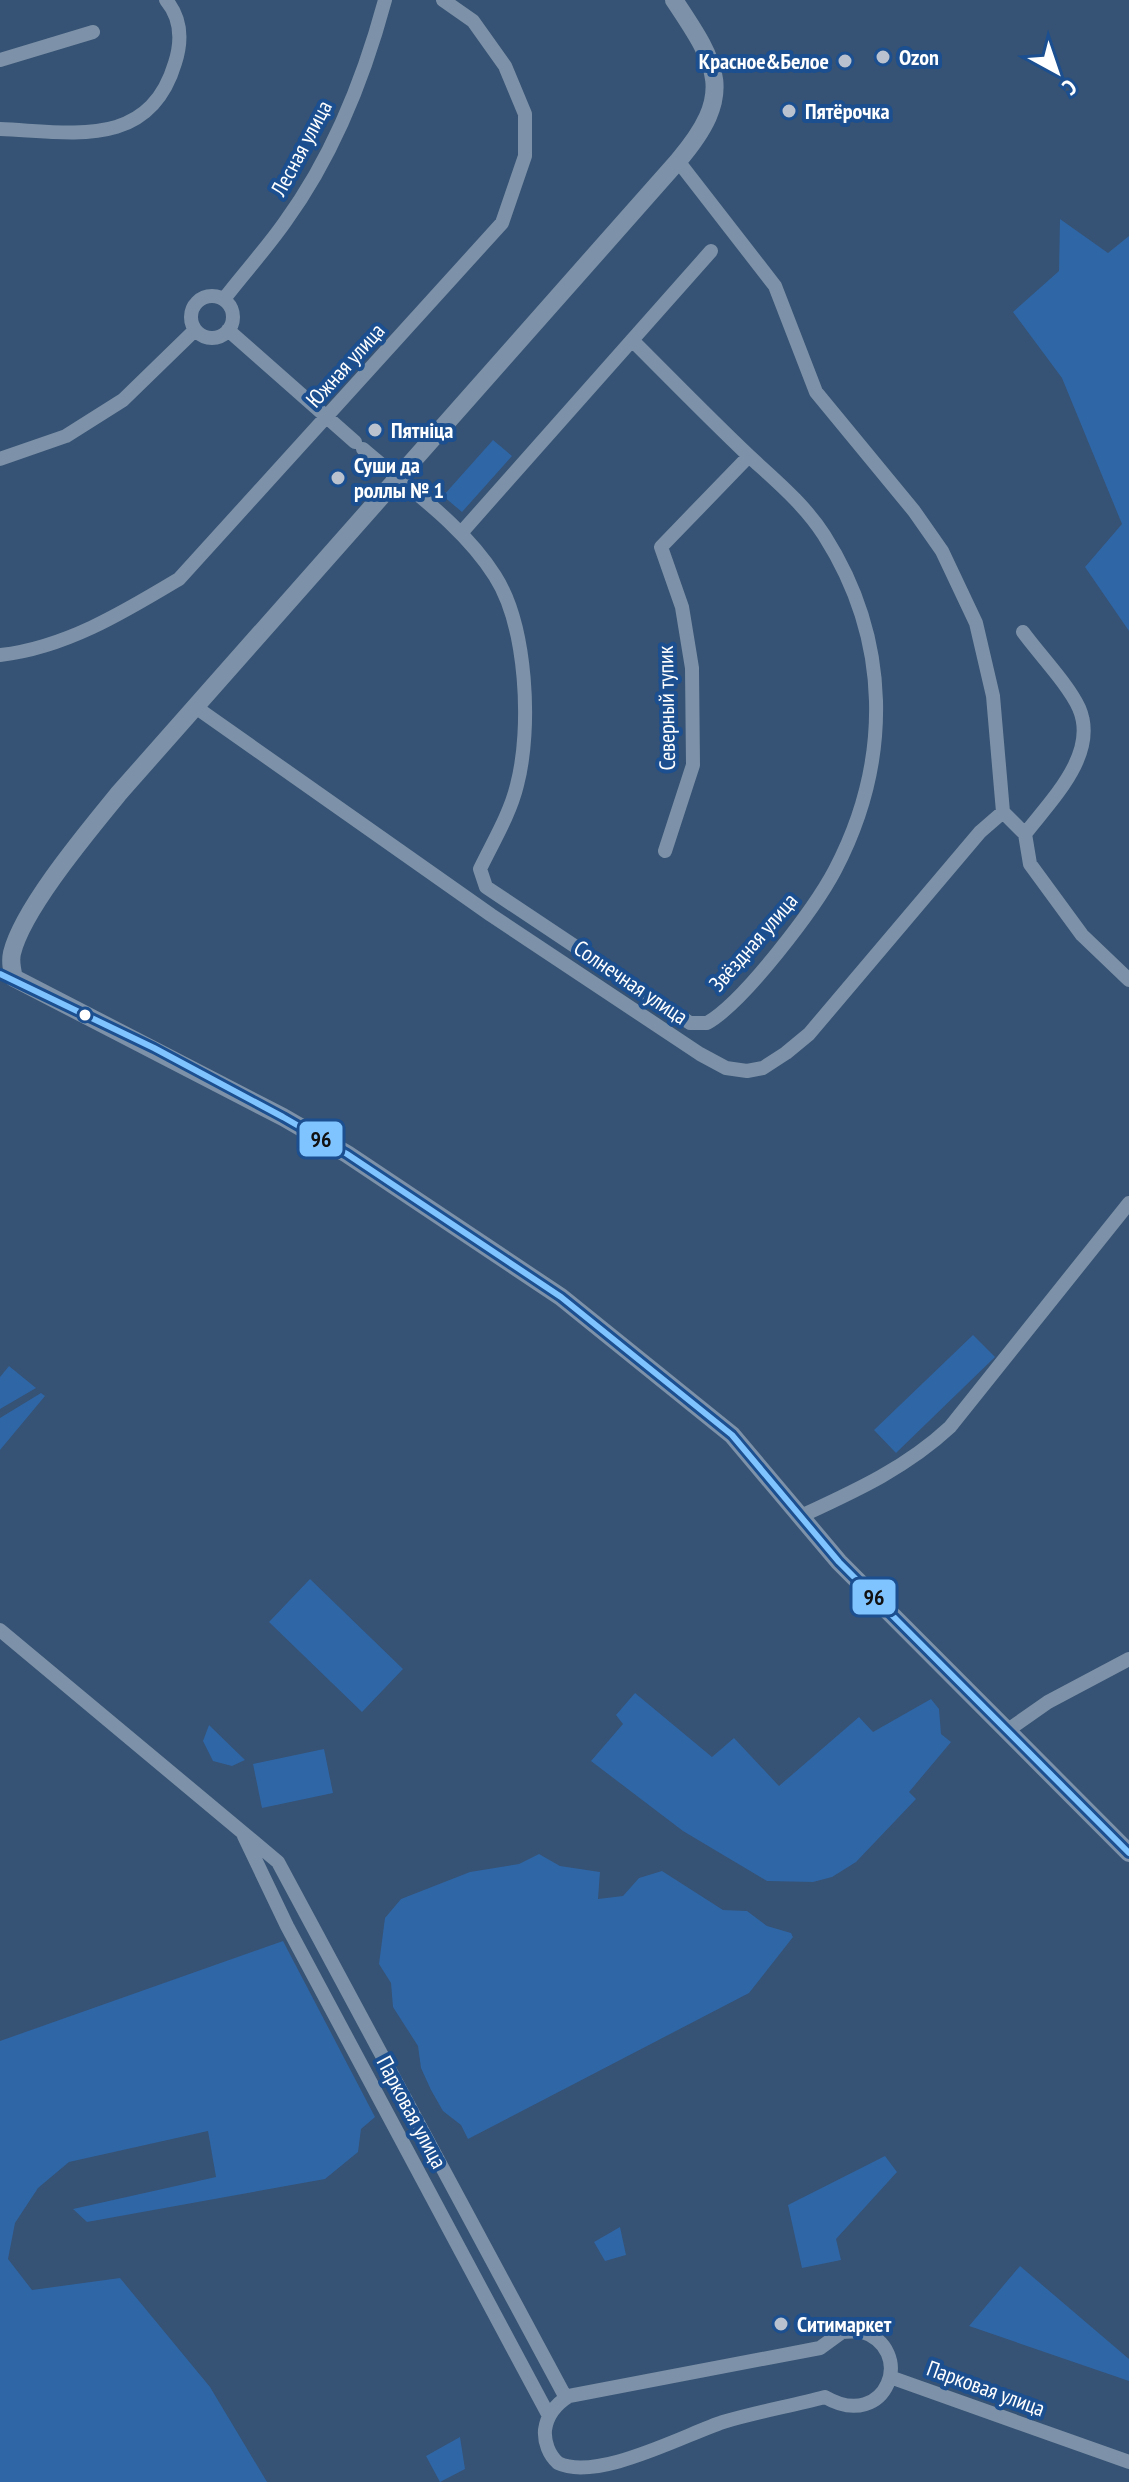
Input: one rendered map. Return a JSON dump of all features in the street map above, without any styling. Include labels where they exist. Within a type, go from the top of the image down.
[{"type":"street","points":[[0,129],[102,133],[132,122],[150,109],[166,90],[180,45],[179,25],[166,0]]},
{"type":"street","name":"Лесная улица","points":[[0,459],[66,436],[123,400],[195,330],[191,314],[196,303],[210,295],[224,299],[287,221],[328,152],[368,65],[385,0]]},
{"type":"street","name":"Южная улица","points":[[0,655],[55,642],[105,621],[179,579],[502,223],[525,156],[525,114],[505,66],[473,21],[443,0]]},
{"type":"street","points":[[674,0],[700,38],[716,81],[710,116],[678,161],[194,706],[67,858],[12,952],[7,976],[296,1124],[359,1162],[561,1297],[732,1435],[839,1562],[1129,1853]]},
{"type":"street","points":[[0,60],[93,32]]},
{"type":"street","points":[[678,161],[775,286],[816,392],[914,511],[942,551],[976,623],[987,666],[993,696],[1003,812],[1025,834],[1030,864],[1082,935],[1129,980]]},
{"type":"street","points":[[228,330],[461,533],[711,251]]},
{"type":"street","points":[[195,330],[210,338],[228,330],[234,315],[224,299]]},
{"type":"street","name":"Звёздная улица","points":[[461,533],[496,577],[518,636],[526,691],[520,771],[516,789],[480,869],[486,887],[699,1025],[715,1018],[773,958],[824,891],[860,818],[875,752],[875,669],[853,589],[815,524],[791,493],[749,456],[632,340]]},
{"type":"street","name":"Северный тупик","points":[[665,851],[693,765],[690,652],[682,607],[661,547],[749,456]]},
{"type":"street","points":[[1023,632],[1079,707],[1085,736],[1078,760],[1025,834]]},
{"type":"street","name":"Солнечная улица","points":[[194,706],[491,915],[686,1045],[726,1068],[747,1071],[763,1068],[809,1034],[980,832],[1003,812]]},
{"type":"street","points":[[801,1516],[921,1455],[950,1427],[1129,1203]]},
{"type":"street","name":"Парковая улица","points":[[0,1630],[278,1862],[571,2396]]},
{"type":"street","points":[[1008,1730],[1048,1702],[1129,1659]]},
{"type":"street","name":"Парковая улица","points":[[240,1829],[287,1926],[549,2416]]},
{"type":"street","points":[[853,2330],[872,2336],[882,2345],[890,2363],[890,2377],[881,2395],[864,2406],[844,2407],[825,2397],[721,2423],[653,2458],[588,2474],[567,2470],[552,2456],[545,2436],[549,2416],[571,2396],[820,2348],[842,2332],[853,2330]]},
{"type":"street","name":"Парковая улица","points":[[890,2377],[1129,2462]]},
{"type":"shaded area","points":[[1060,219],[1108,253],[1129,236],[1129,631],[1085,567],[1122,524],[1062,378],[1013,312],[1059,271]]},
{"type":"shaded area","points":[[493,440],[512,456],[462,512],[443,496]]},
{"type":"shaded area","points":[[973,1335],[995,1357],[896,1453],[874,1430]]},
{"type":"shaded area","points":[[9,1366],[36,1388],[0,1409],[0,1377]]},
{"type":"shaded area","points":[[41,1393],[45,1396],[0,1450],[0,1418]]},
{"type":"shaded area","points":[[310,1579],[403,1669],[362,1712],[269,1622]]},
{"type":"shaded area","points":[[635,1693],[712,1757],[734,1738],[779,1786],[859,1717],[873,1732],[931,1699],[939,1709],[941,1734],[951,1742],[909,1792],[916,1799],[856,1862],[832,1877],[813,1882],[767,1881],[683,1831],[591,1761],[623,1724],[616,1715]]},
{"type":"shaded area","points":[[209,1725],[245,1760],[232,1766],[213,1761],[203,1741]]},
{"type":"shaded area","points":[[324,1749],[333,1793],[262,1808],[253,1764]]},
{"type":"shaded area","points":[[539,1854],[560,1866],[600,1872],[598,1899],[623,1896],[639,1878],[662,1871],[723,1910],[747,1911],[767,1926],[791,1933],[793,1937],[749,1993],[468,2139],[461,2125],[443,2111],[431,2090],[421,2068],[418,2046],[393,2007],[391,1983],[379,1964],[385,1918],[401,1899],[470,1872],[519,1864]]},
{"type":"shaded area","points":[[283,1941],[375,2117],[361,2129],[358,2152],[325,2179],[87,2222],[73,2209],[216,2177],[208,2131],[69,2162],[38,2188],[15,2223],[8,2259],[32,2290],[120,2278],[210,2387],[267,2482],[0,2482],[0,2041]]},
{"type":"shaded area","points":[[885,2156],[897,2172],[836,2239],[841,2260],[802,2268],[788,2205]]},
{"type":"shaded area","points":[[620,2227],[626,2255],[605,2261],[594,2242]]},
{"type":"shaded area","points":[[1020,2266],[1129,2359],[1129,2381],[969,2326]]},
{"type":"shaded area","points":[[460,2437],[465,2469],[440,2482],[426,2456]]},
{"type":"transit line","name":"96","points":[[0,974],[154,1048],[283,1117],[347,1154],[561,1297],[732,1435],[839,1562],[1129,1853]]},
{"type":"place","name":"Ozon","points":[[883,57]]},
{"type":"place","name":"Красное&Белое","points":[[845,61]]},
{"type":"place","name":"Пятёрочка","points":[[789,111]]},
{"type":"place","name":"Пятнiца","points":[[375,430]]},
{"type":"place","name":"Суши да роллы № 1","points":[[338,478]]},
{"type":"place","name":"Ситимаркет","points":[[781,2324]]}]
